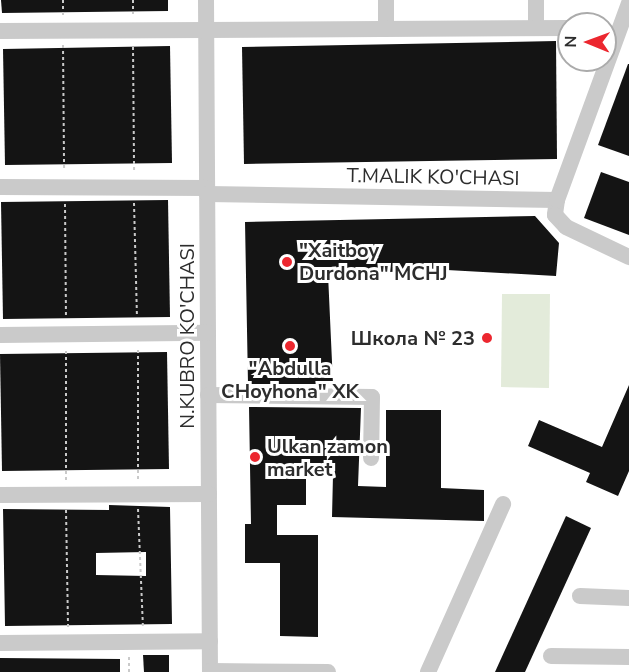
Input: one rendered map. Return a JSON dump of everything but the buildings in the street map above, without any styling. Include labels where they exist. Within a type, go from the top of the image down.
[{"type":"street","name":"N.KUBRO KO'CHASI","points":[[206,0],[210,672],[323,672]]},
{"type":"street","points":[[386,0],[387,28]]},
{"type":"street","points":[[536,0],[536,28]]},
{"type":"street","points":[[617,21],[629,3]]},
{"type":"street","points":[[0,31],[557,28]]},
{"type":"street","points":[[598,72],[557,200],[555,215],[566,227],[629,257]]},
{"type":"street","name":"T.MALIK KO'CHASI","points":[[0,187],[557,200]]},
{"type":"street","points":[[0,335],[208,333]]},
{"type":"street","points":[[208,394],[372,397],[371,458]]},
{"type":"street","points":[[0,495],[209,495]]},
{"type":"street","points":[[428,672],[503,504]]},
{"type":"street","points":[[580,596],[629,598]]},
{"type":"street","points":[[0,643],[210,641]]},
{"type":"street","points":[[551,656],[629,657]]},
{"type":"green space","points":[[502,294],[550,294],[549,388],[501,387]]},
{"type":"place","name":"\"Xaitboy Durdona\" MCHJ","points":[[287,262]]},
{"type":"place","name":"Школа № 23","points":[[487,338]]},
{"type":"place","name":"\"Abdulla CHoyhona\" XK","points":[[290,346]]},
{"type":"place","name":"Ulkan zamon market","points":[[255,457]]}]
